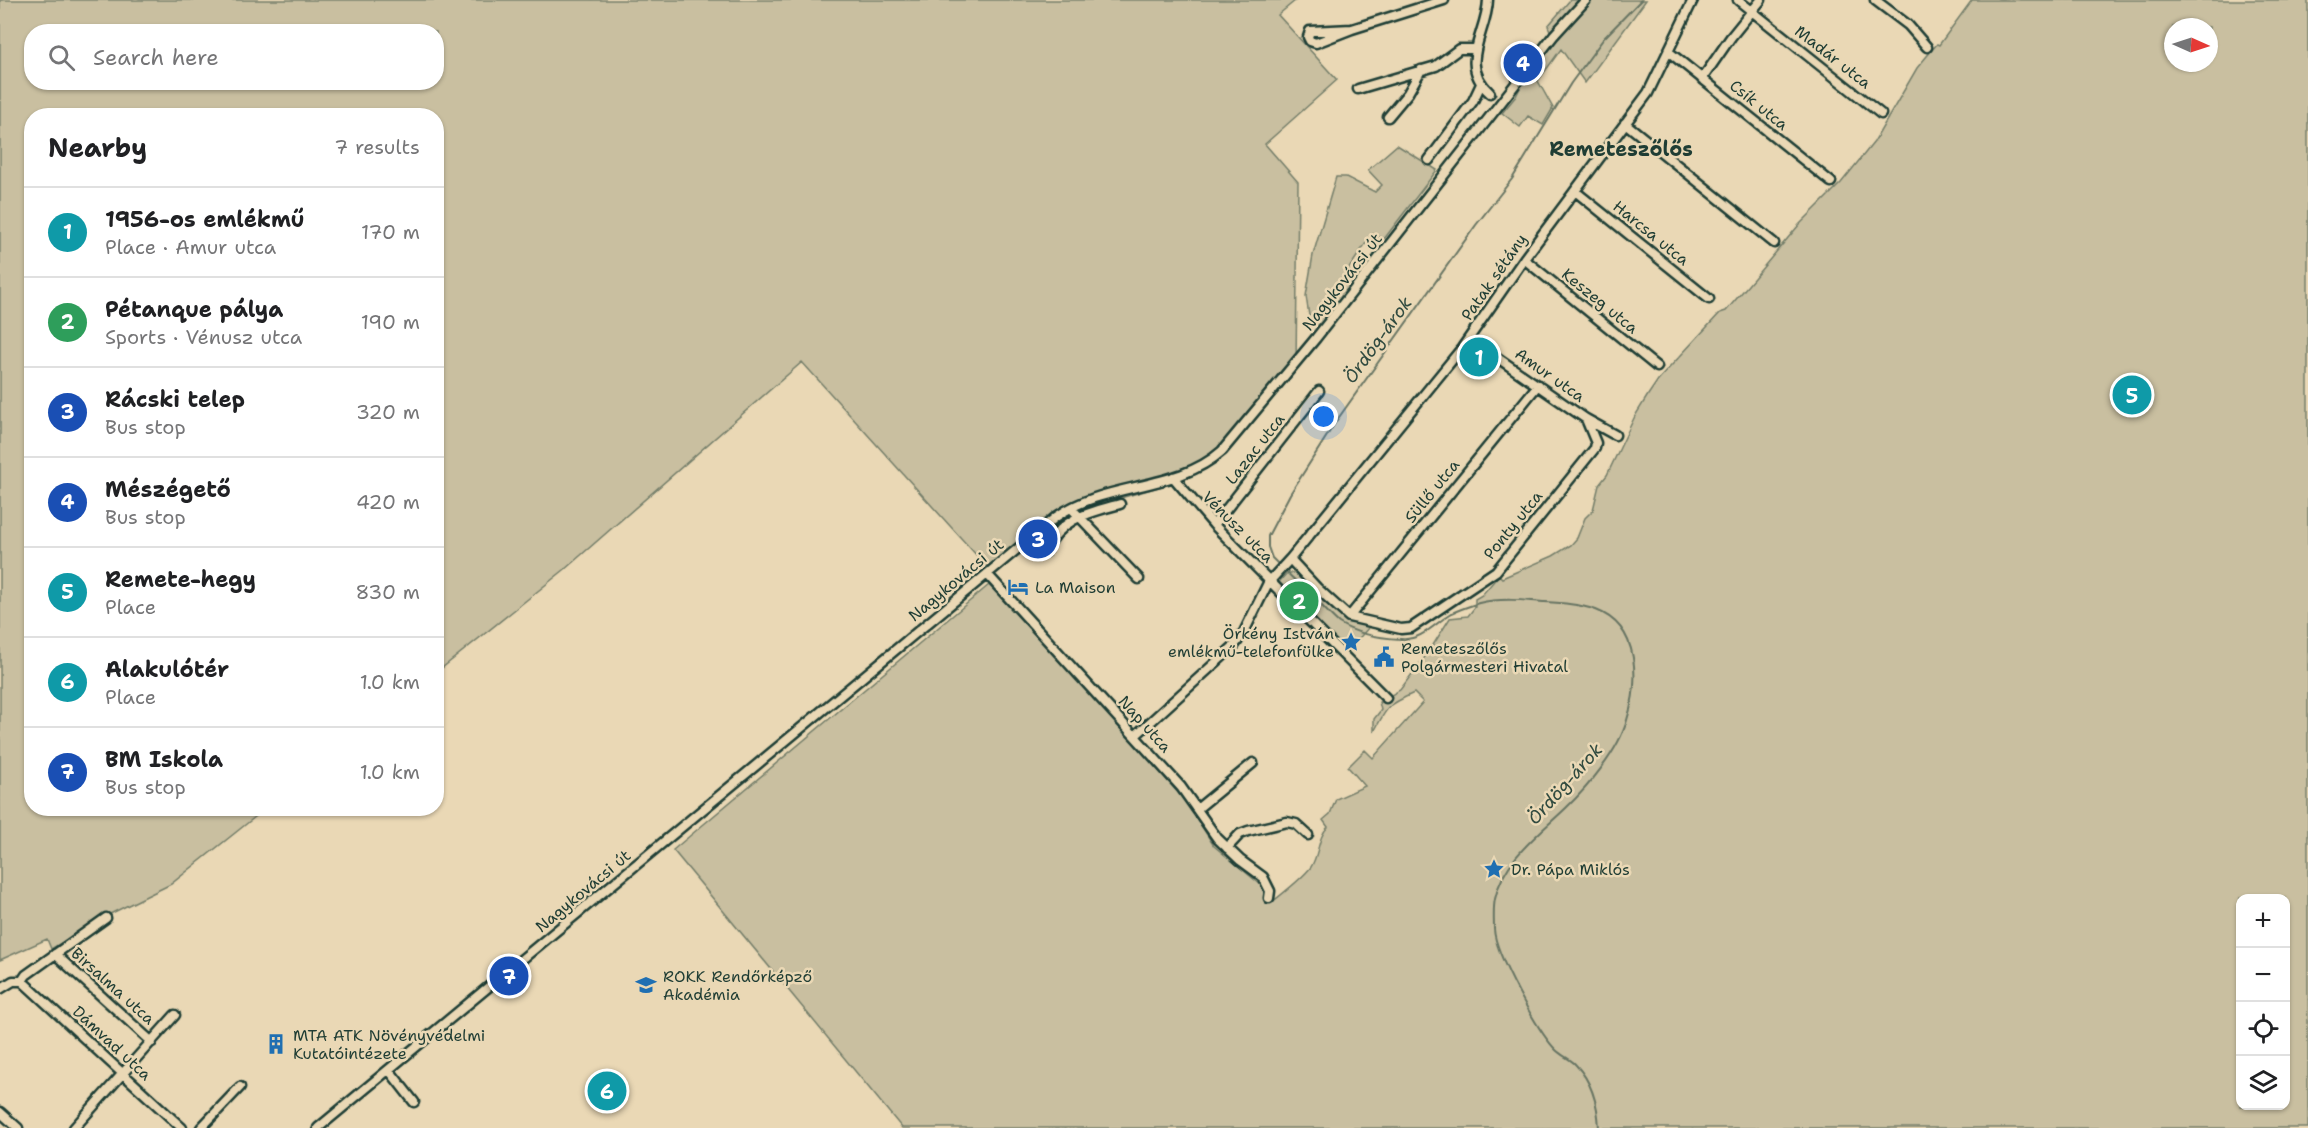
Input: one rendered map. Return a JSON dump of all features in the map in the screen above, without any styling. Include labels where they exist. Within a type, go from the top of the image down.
[{"type":"street","points":[[1352,29],[1444,0]]},
{"type":"street","points":[[1488,0],[1476,49],[1476,72],[1481,84],[1490,93]]},
{"type":"street","name":"Nagykovácsi út","points":[[318,1128],[1050,522],[1071,508],[1092,499],[1188,473],[1212,460],[1252,417],[1343,305],[1554,35],[1586,0]]},
{"type":"street","name":"Patak sétány","points":[[1136,735],[1234,646],[1272,579],[1469,338],[1524,259],[1652,88],[1694,0]]},
{"type":"street","name":"Madár utca","points":[[1738,0],[1881,114]]},
{"type":"street","points":[[1702,79],[1761,0]]},
{"type":"street","points":[[1875,0],[1908,25],[1927,47]]},
{"type":"street","points":[[1358,89],[1436,66],[1459,49],[1476,49]]},
{"type":"street","name":"Csík utca","points":[[1669,52],[1831,182]]},
{"type":"street","points":[[1388,117],[1408,93],[1421,69]]},
{"type":"street","points":[[1430,160],[1473,101],[1481,84]]},
{"type":"street","points":[[1625,123],[1774,243]]},
{"type":"street","name":"Harcsa utca","points":[[1575,191],[1709,299]]},
{"type":"street","name":"Keszeg utca","points":[[1524,259],[1657,366]]},
{"type":"street","name":"Amur utca","points":[[1469,338],[1586,419],[1615,435]]},
{"type":"street","name":"Süllő utca","points":[[1349,617],[1538,385]]},
{"type":"street","name":"Lazac utca","points":[[1214,525],[1319,391]]},
{"type":"street","name":"Ponty utca","points":[[1349,617],[1408,629],[1499,568],[1595,448],[1596,443],[1586,419]]},
{"type":"street","name":"Vénusz utca","points":[[1173,477],[1214,525],[1272,579],[1386,698]]},
{"type":"street","points":[[1045,552],[1053,537],[1079,516],[1120,504]]},
{"type":"street","points":[[1071,508],[1139,579]]},
{"type":"street","points":[[1290,559],[1349,617]]},
{"type":"street","name":"Nap utca","points":[[987,574],[1136,735],[1181,787],[1209,829],[1227,848],[1265,880],[1270,891],[1269,898]]},
{"type":"street","points":[[1197,810],[1253,763]]},
{"type":"street","points":[[1227,848],[1240,834],[1287,822],[1296,824],[1308,835]]},
{"type":"street","points":[[0,989],[13,981],[22,981],[26,975],[106,918]]},
{"type":"street","name":"Birsalma utca","points":[[55,954],[152,1042]]},
{"type":"street","name":"Dámvad utca","points":[[22,981],[182,1128]]},
{"type":"street","points":[[74,1128],[175,1015]]},
{"type":"street","points":[[389,1070],[414,1102]]},
{"type":"street","points":[[201,1128],[240,1088]]},
{"type":"street","points":[[0,1112],[18,1128]]},
{"type":"shaded area","points":[[0,0],[1296,0],[1278,15],[1337,80],[1265,144],[1298,182],[1296,365],[1202,469],[1176,482],[1072,512],[994,572],[802,362],[564,570],[444,666],[444,108],[24,108],[24,816],[256,816],[171,884],[108,915],[51,949],[47,939],[0,960]]},
{"type":"shaded area","points":[[1570,0],[1646,0],[1585,83],[1561,49],[1538,81],[1553,108],[1543,125],[1528,116],[1520,127],[1502,113],[1554,40],[1548,26]]},
{"type":"shaded area","points":[[1972,0],[2308,0],[2308,1128],[902,1128],[673,850],[989,585],[1187,803],[1214,846],[1267,890],[1271,896],[1271,903],[1311,867],[1322,835],[1328,827],[1323,820],[1330,814],[1336,799],[1365,786],[1348,767],[1365,750],[1373,758],[1423,702],[1414,693],[1399,700],[1389,707],[1374,732],[1374,719],[1381,710],[1379,702],[1400,690],[1430,650],[1450,618],[1468,616],[1475,607],[1475,599],[1482,595],[1499,575],[1502,578],[1553,556],[1571,545],[1577,538],[1585,518],[1593,510],[1599,485],[1607,475],[1635,416],[1658,380],[1720,313],[1726,311],[1799,225],[1841,183],[1874,142],[1917,68],[1937,44],[1939,45]]},
{"type":"shaded area","points":[[1397,145],[1437,170],[1384,239],[1372,234],[1348,270],[1358,276],[1323,327],[1310,322],[1306,296],[1313,255],[1336,177],[1346,177],[1375,192],[1382,185],[1368,170]]},
{"type":"shaded area","points":[[1287,573],[1297,573],[1348,622],[1370,626],[1346,653],[1279,582]]},
{"type":"waterway","name":"Ördög-árok","points":[[1599,1128],[1596,1103],[1582,1072],[1548,1041],[1509,974],[1496,941],[1494,910],[1499,885],[1514,860],[1593,779],[1623,732],[1634,689],[1634,673],[1629,642],[1622,629],[1611,618],[1583,606],[1503,600],[1487,601],[1458,610],[1422,634],[1409,639],[1385,638],[1361,633],[1339,623],[1272,558],[1268,547],[1268,536],[1290,494],[1337,420],[1476,225],[1512,179],[1571,83],[1604,38],[1641,0]]},
{"type":"place","name":"Mészégető","points":[[1523,63]]},
{"type":"place","name":"1956-os emlékmű","points":[[1479,357]]},
{"type":"place","name":"Remete-hegy","points":[[2132,395]]},
{"type":"place","name":"Rácski telep","points":[[1038,539]]},
{"type":"place","name":"La Maison","points":[[1018,587]]},
{"type":"place","name":"Pétanque pálya","points":[[1299,601]]},
{"type":"place","name":"Örkény István emlékmű-telefonfülke","points":[[1351,642]]},
{"type":"place","name":"Remeteszőlős Polgármesteri Hivatal","points":[[1384,657]]},
{"type":"place","name":"Dr. Pápa Miklós","points":[[1494,869]]},
{"type":"place","name":"BM Iskola","points":[[509,976]]},
{"type":"place","name":"ROKK Rendőrképző Akadémia","points":[[646,985]]},
{"type":"place","name":"MTA ATK Növényvédelmi Kutatóintézete","points":[[276,1044]]},
{"type":"place","name":"Alakulótér","points":[[607,1091]]},
{"type":"district","name":"Remeteszőlős","points":[[1621,149]]}]
